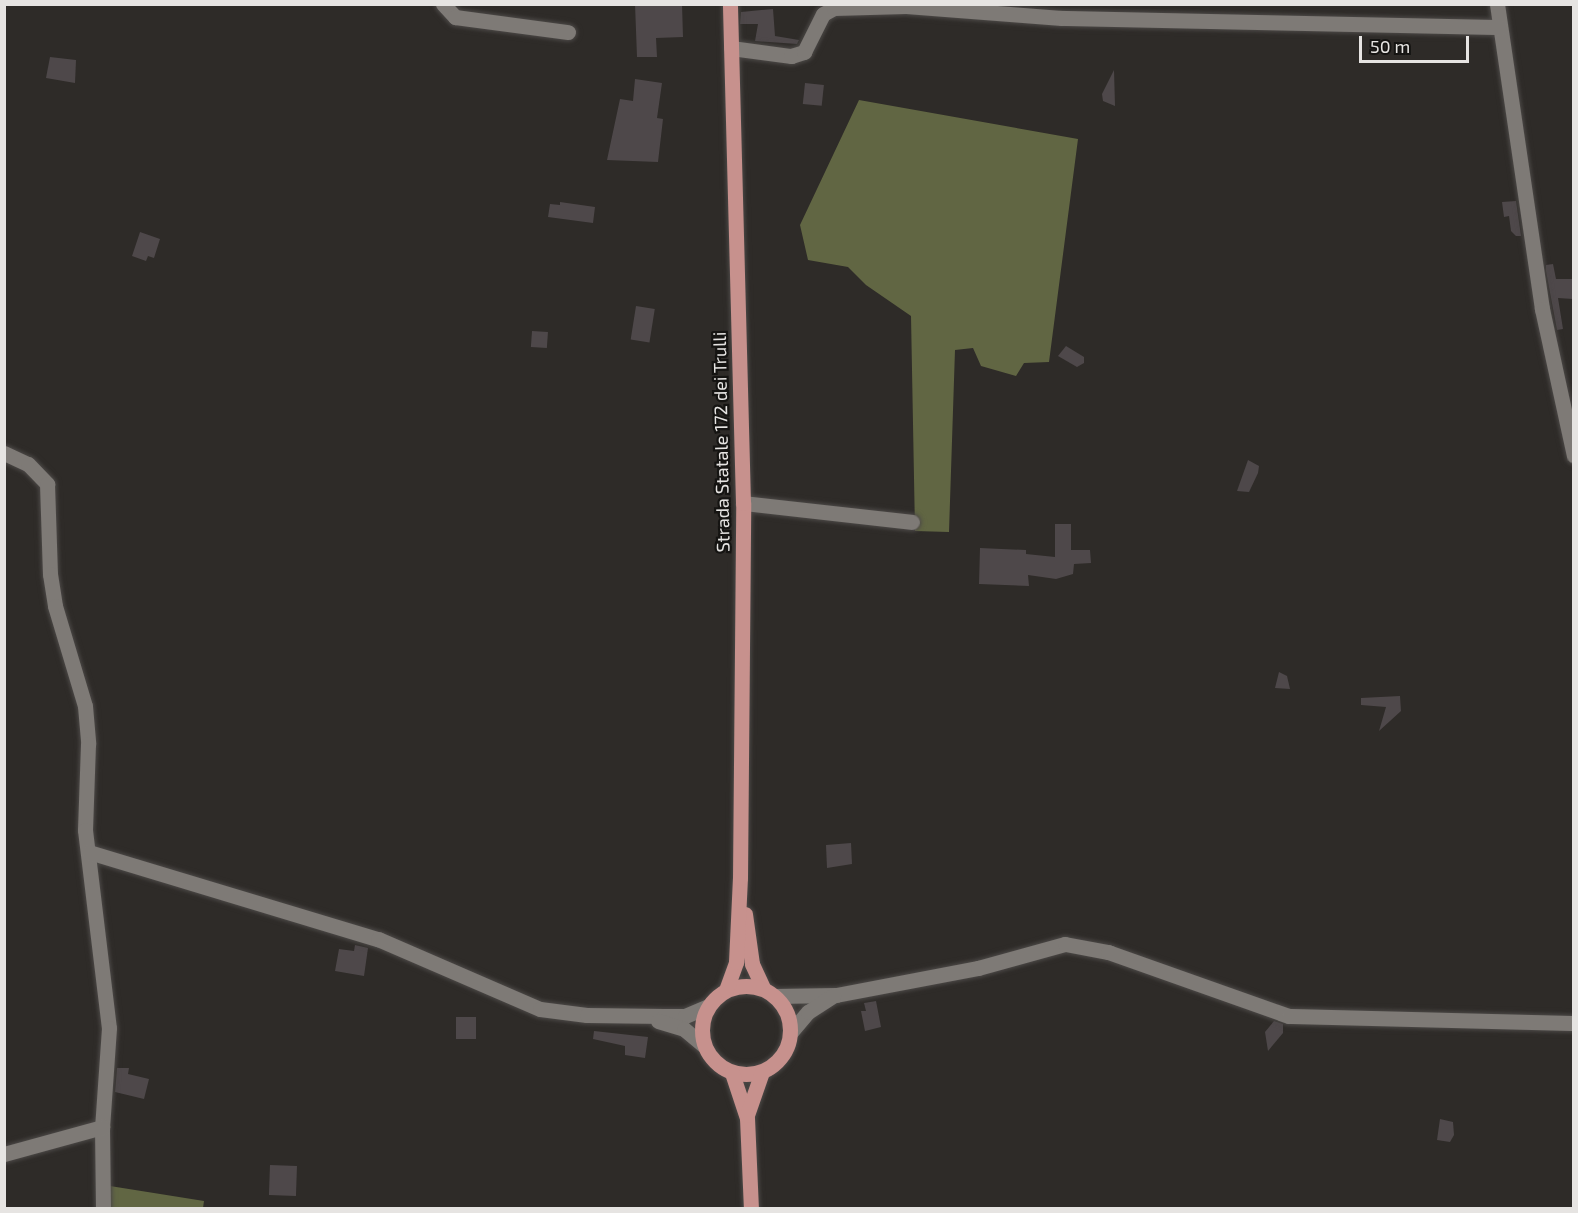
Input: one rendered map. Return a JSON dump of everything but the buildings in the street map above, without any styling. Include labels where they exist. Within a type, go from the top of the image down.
[{"type":"main road","name":"Strada Statale 172 dei Trulli","points":[[708,1006],[726,990],[736,962],[740,878],[743,503],[730,4]]},
{"type":"main road","name":"Strada Statale 172 dei Trulli","points":[[740,878],[752,964],[769,992],[784,1007],[791,1032]]},
{"type":"main road","points":[[726,990],[739,986],[769,992]]},
{"type":"main road","points":[[708,1006],[702,1019],[703,1045],[714,1061],[732,1073],[762,1072],[780,1059],[791,1032]]},
{"type":"main road","points":[[747,1118],[762,1072]]},
{"type":"main road","points":[[732,1073],[747,1118],[751,1209]]},
{"type":"street","points":[[443,4],[455,17],[568,32]]},
{"type":"street","points":[[1497,4],[1542,309],[1574,456]]},
{"type":"street","points":[[731,48],[791,56],[804,52],[823,14],[834,8],[906,6],[1062,18],[1500,27]]},
{"type":"street","points":[[4,453],[28,464],[47,484],[50,574],[55,606],[85,706],[85,830],[89,852],[94,926],[109,1028],[102,1127],[103,1209]]},
{"type":"street","points":[[743,503],[912,522]]},
{"type":"street","points":[[89,852],[378,939],[540,1009],[640,1017],[685,1016],[708,1006]]},
{"type":"street","points":[[769,992],[836,995],[978,968],[1074,945],[1108,952],[1289,1016],[1574,1023]]},
{"type":"street","points":[[791,1032],[808,1012],[836,995]]},
{"type":"street","points":[[640,1017],[684,1029],[703,1045]]},
{"type":"street","points":[[4,1154],[102,1127]]},
{"type":"green space","points":[[859,100],[1078,139],[1049,362],[1024,363],[1016,376],[981,366],[973,348],[955,350],[949,532],[915,531],[911,316],[866,285],[848,267],[808,260],[800,225]]},
{"type":"green space","points":[[110,1186],[204,1201],[203,1208],[110,1208]]}]
